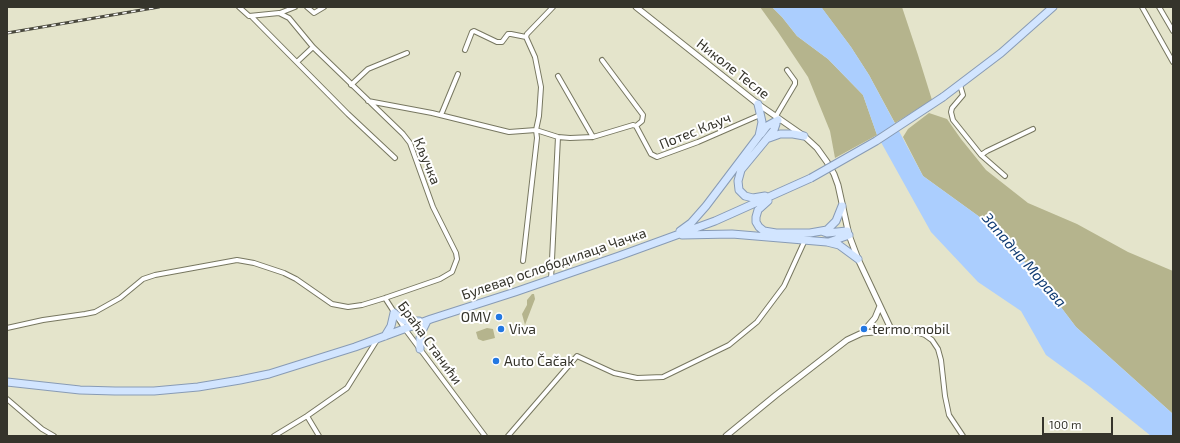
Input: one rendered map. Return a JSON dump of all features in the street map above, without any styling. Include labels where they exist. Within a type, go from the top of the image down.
[{"type":"main road","name":"Булевар ослободилаца Чачка","points":[[7,382],[80,390],[115,392],[166,391],[240,380],[281,370],[551,280],[715,221],[811,178],[881,138],[944,97],[1022,36],[1053,7]]},
{"type":"main road","points":[[758,104],[762,125],[759,136]]},
{"type":"main road","points":[[676,235],[691,223],[706,206],[767,126],[777,119]]},
{"type":"main road","points":[[775,194],[750,198],[743,194],[738,186],[741,170],[774,130],[777,119]]},
{"type":"main road","points":[[767,139],[780,134],[789,133],[804,136]]},
{"type":"main road","points":[[775,194],[771,200],[757,212],[756,222],[762,229],[771,233],[810,233],[827,230],[835,223],[842,206]]},
{"type":"main road","points":[[822,231],[827,233],[848,233]]},
{"type":"main road","points":[[827,242],[848,233]]},
{"type":"main road","points":[[676,235],[732,234],[827,242],[839,246],[858,259]]},
{"type":"main road","points":[[385,336],[391,326],[394,313],[405,321],[427,321],[420,338],[420,349]]},
{"type":"street","name":"Кључка","points":[[239,7],[244,13],[252,17],[348,114],[395,158]]},
{"type":"street","points":[[252,17],[279,13],[295,7]]},
{"type":"street","points":[[307,7],[314,13],[324,7]]},
{"type":"street","points":[[523,261],[537,138],[536,130],[539,116],[541,87],[535,57],[526,34],[553,7]]},
{"type":"street","name":"Николе Тесле","points":[[636,7],[777,119],[804,136],[816,148],[834,174],[848,233],[858,259],[891,328]]},
{"type":"street","points":[[1142,7],[1173,62]]},
{"type":"street","points":[[1159,7],[1173,31]]},
{"type":"street","name":"Кључка","points":[[279,13],[289,18],[313,47],[367,101],[403,134],[410,143],[433,207],[453,245],[457,259],[452,272],[445,277],[385,298]]},
{"type":"street","points":[[465,50],[472,32],[474,31],[496,42],[502,42],[508,34],[526,37]]},
{"type":"street","points":[[297,62],[313,47]]},
{"type":"street","points":[[351,85],[368,69],[406,53]]},
{"type":"street","points":[[367,101],[441,115],[509,132],[536,130],[558,137],[570,138],[593,136],[634,125],[636,126],[642,121],[643,115],[602,60]]},
{"type":"street","points":[[777,119],[795,84],[795,81],[788,70]]},
{"type":"street","points":[[441,115],[458,74]]},
{"type":"street","points":[[558,76],[593,136]]},
{"type":"street","points":[[960,85],[963,95],[952,108],[952,117],[956,125],[981,155],[1005,176]]},
{"type":"street","name":"Потес Кључ","points":[[636,126],[651,154],[657,158],[760,115]]},
{"type":"street","points":[[981,155],[1033,128]]},
{"type":"street","points":[[551,280],[558,137]]},
{"type":"street","points":[[508,436],[577,356],[614,373],[637,378],[662,377],[729,345],[757,322],[784,286],[805,240]]},
{"type":"street","name":"Браћа Станићи","points":[[7,328],[43,320],[95,312],[120,298],[143,280],[155,275],[237,260],[254,263],[284,273],[296,279],[332,304],[340,307],[357,306],[385,298],[405,329],[485,436]]},
{"type":"street","points":[[862,333],[876,318],[880,306]]},
{"type":"street","points":[[726,436],[847,340],[862,333],[887,331],[891,328],[907,329],[925,335],[932,340],[938,349],[949,415],[963,436]]},
{"type":"street","points":[[274,436],[308,416],[347,388],[377,339]]},
{"type":"street","points":[[7,399],[42,429],[54,436]]},
{"type":"street","points":[[308,416],[319,436]]},
{"type":"green space","points":[[760,7],[772,7],[797,36],[828,59],[863,95],[877,135],[835,158],[830,131],[808,77]]},
{"type":"green space","points":[[821,7],[902,7],[932,100],[895,123],[869,75],[851,47]]},
{"type":"green space","points":[[929,113],[947,119],[986,170],[1028,203],[1077,224],[1128,252],[1173,271],[1173,414],[1076,327],[1035,273],[988,223],[923,176],[903,137],[908,129]]},
{"type":"green space","points":[[532,294],[534,294],[535,299],[525,325],[522,314],[527,305],[527,300]]},
{"type":"green space","points":[[487,328],[493,329],[495,338],[483,341],[478,339],[476,332]]},
{"type":"water","points":[[772,7],[822,8],[851,47],[869,75],[923,176],[988,223],[1035,273],[1076,327],[1173,414],[1173,436],[1151,436],[1090,387],[1046,355],[1021,311],[978,282],[931,232],[877,135],[863,95],[828,59],[797,36]]},
{"type":"railway","points":[[7,33],[159,7]]},
{"type":"place","name":"OMV","points":[[499,317]]},
{"type":"place","name":"Viva","points":[[501,329]]},
{"type":"place","name":"termo mobil","points":[[864,329]]},
{"type":"place","name":"Auto Čačak","points":[[496,361]]},
{"type":"water label","name":"Западна Морава","points":[[1024,260]]}]
